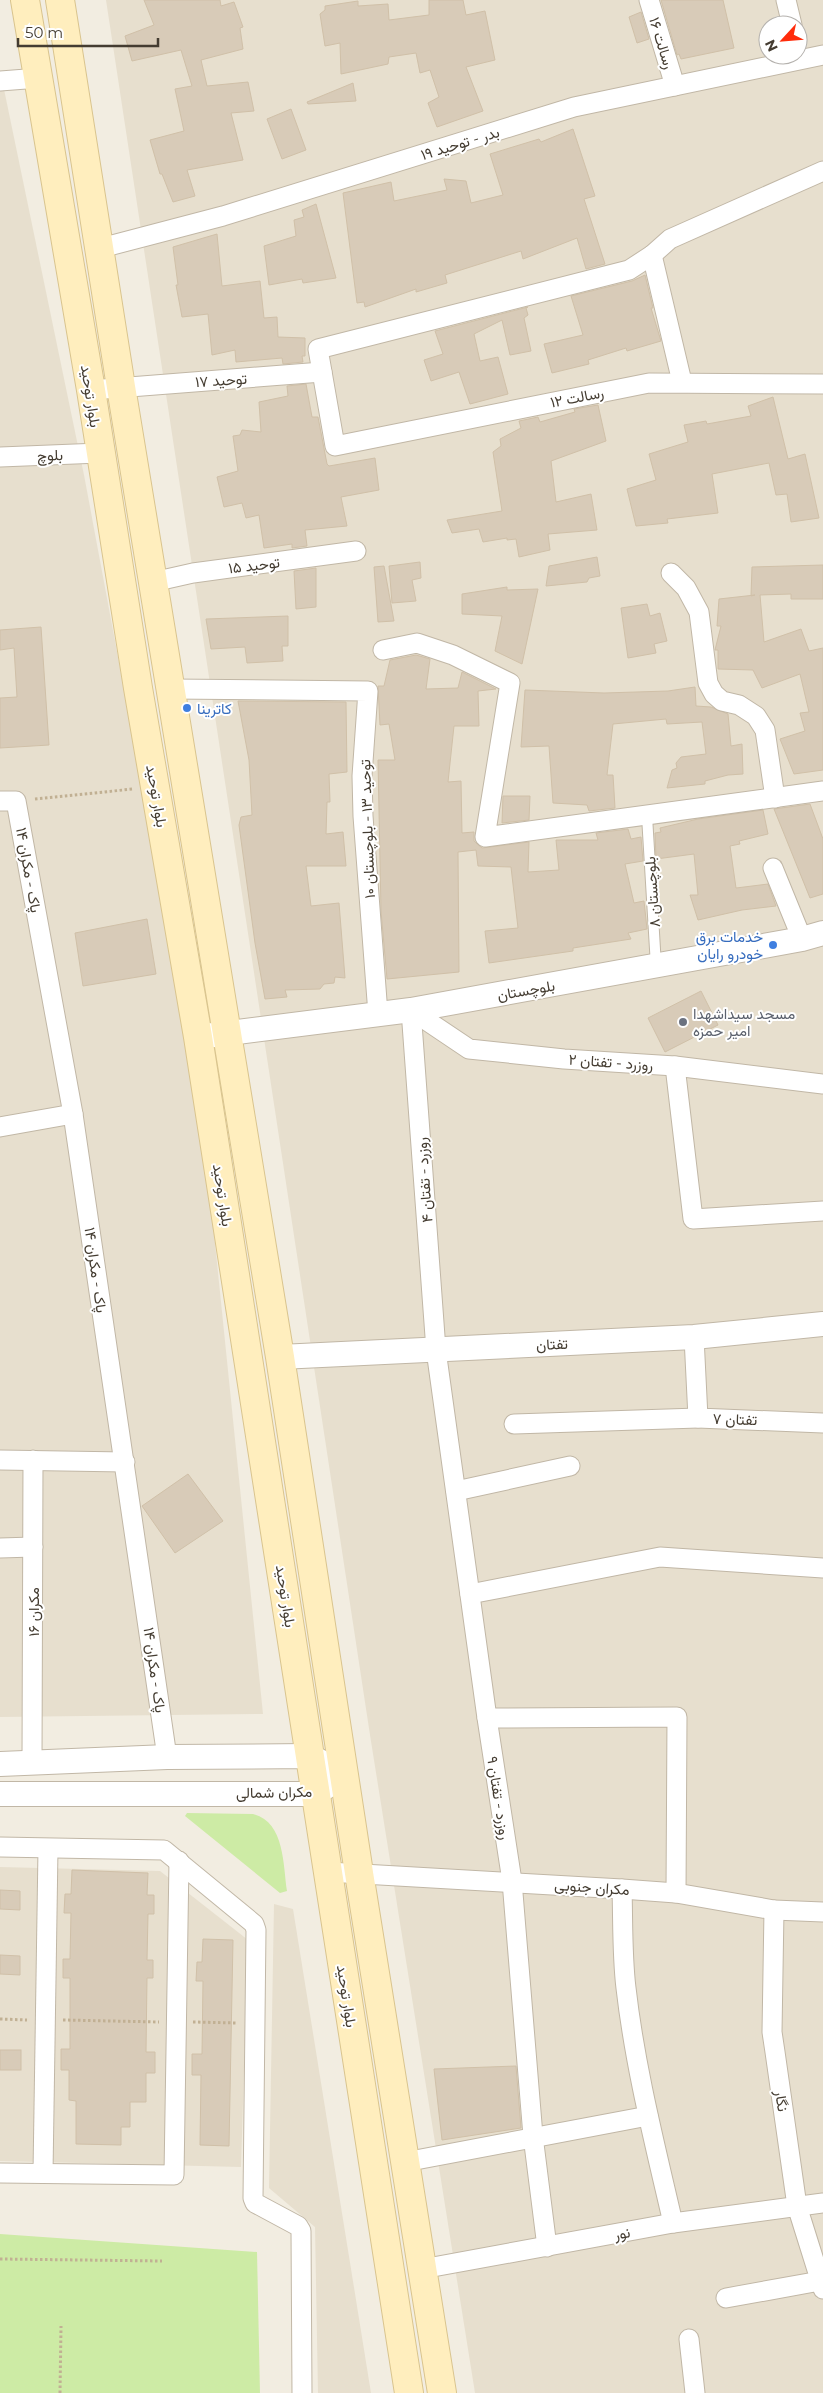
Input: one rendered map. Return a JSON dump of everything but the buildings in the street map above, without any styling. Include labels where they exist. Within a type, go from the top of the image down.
[{"type":"main road","name":"بلوار توحید","points":[[25,0],[198,1037],[409,2393]]},
{"type":"main road","name":"بلوار توحید","points":[[60,0],[100,248],[120,387],[280,1357],[359,1873],[442,2393]]},
{"type":"street","name":"رسالت ۱۶","points":[[649,0],[675,86]]},
{"type":"street","points":[[786,0],[790,15]]},
{"type":"street","name":"بدر - توحید ۱۹","points":[[808,56],[823,55]]},
{"type":"street","name":"بدر - توحید ۱۹","points":[[100,248],[223,216],[574,107],[765,65]]},
{"type":"street","points":[[0,81],[39,78]]},
{"type":"street","points":[[322,372],[318,348],[629,270],[652,255],[670,239],[823,171]]},
{"type":"street","points":[[652,255],[682,382]]},
{"type":"street","name":"توحید ۱۷","points":[[91,390],[322,372]]},
{"type":"street","name":"رسالت ۱۲","points":[[322,372],[335,446],[650,383],[682,382],[823,386]]},
{"type":"street","name":"بلوچ","points":[[0,457],[100,453]]},
{"type":"street","name":"توحید ۱۵","points":[[153,582],[193,572],[356,551]]},
{"type":"street","points":[[671,573],[686,588],[699,612],[708,683],[714,694],[722,701],[740,706],[756,716],[765,730],[775,798]]},
{"type":"street","points":[[383,650],[417,643],[452,655],[510,683],[485,836],[647,816],[823,791]]},
{"type":"street","name":"توحید ۱۳ - بلوچستان ۱۰","points":[[170,688],[368,691],[362,776],[363,816],[378,1014]]},
{"type":"street","name":"پاک - مکران ۱۴","points":[[8,801],[73,1114],[167,1757]]},
{"type":"street","points":[[773,868],[812,936]]},
{"type":"street","name":"بلوچستان","points":[[198,1037],[411,1010],[656,967],[812,936]]},
{"type":"street","name":"روزرد - تفتان ۲","points":[[411,1010],[469,1049],[564,1059],[675,1066],[823,1084]]},
{"type":"street","name":"روزرد - تفتان ۴","points":[[411,1010],[436,1350]]},
{"type":"street","points":[[675,1066],[693,1219],[823,1211]]},
{"type":"street","points":[[0,1127],[73,1114]]},
{"type":"street","name":"تفتان","points":[[280,1357],[694,1337],[823,1324]]},
{"type":"street","name":"تفتان ۷","points":[[694,1337],[698,1418],[823,1423]]},
{"type":"street","name":"روزرد - تفتان ۹","points":[[436,1350],[486,1718],[512,1881],[533,2136],[547,2247]]},
{"type":"street","points":[[514,1424],[698,1418]]},
{"type":"street","points":[[0,1460],[125,1462]]},
{"type":"street","name":"مکران ۱۶","points":[[32,1763],[33,1460]]},
{"type":"street","points":[[456,1491],[570,1466]]},
{"type":"street","points":[[0,1548],[33,1547]]},
{"type":"street","points":[[470,1594],[660,1557],[823,1568]]},
{"type":"street","points":[[486,1718],[677,1717],[676,1893]]},
{"type":"street","name":"مکران شمالی","points":[[0,1764],[167,1757],[310,1756],[344,1774],[316,1794],[0,1794]]},
{"type":"street","points":[[166,1794],[167,1757]]},
{"type":"street","points":[[0,1847],[164,1850],[254,1924],[256,1930],[253,2198],[255,2203],[298,2226],[301,2231],[302,2393]]},
{"type":"street","points":[[44,2173],[48,1849]]},
{"type":"street","points":[[0,2173],[174,2175],[179,1861]]},
{"type":"street","name":"مکران جنوبی","points":[[328,1872],[512,1881],[676,1893],[774,1910],[823,1912]]},
{"type":"street","points":[[622,1889],[625,1985],[648,2116],[673,2223]]},
{"type":"street","name":"نگار","points":[[774,1910],[772,2032],[798,2206],[822,2283]]},
{"type":"street","points":[[405,2162],[533,2136],[648,2116]]},
{"type":"street","name":"نور","points":[[422,2269],[673,2223],[823,2203]]},
{"type":"street","points":[[726,2298],[822,2283]]},
{"type":"street","points":[[690,2339],[695,2393]]},
{"type":"lane","name":"بلوچستان ۸","points":[[647,816],[656,967]]},
{"type":"path","points":[[8,801],[155,786]]},
{"type":"path","points":[[0,2019],[255,2023]]},
{"type":"path","points":[[0,2260],[162,2261]]},
{"type":"path","points":[[60,2393],[61,2326]]},
{"type":"shaded area","points":[[106,0],[823,0],[823,2393],[475,2393],[370,1735]]},
{"type":"shaded area","points":[[0,70],[84,475],[200,1096],[263,1714],[0,1717]]},
{"type":"shaded area","points":[[0,1867],[160,1871],[248,1940],[241,2167],[0,2161]]},
{"type":"shaded area","points":[[274,1904],[293,1909],[371,2393],[318,2393],[315,2227],[269,2188]]},
{"type":"green space","points":[[187,1813],[253,1814],[263,1819],[277,1835],[283,1857],[287,1891],[280,1893],[185,1816]]},
{"type":"green space","points":[[0,2234],[257,2252],[260,2393],[0,2393]]},
{"type":"place","name":"کاترینا","points":[[187,708]]},
{"type":"place","name":"خدمات برق خودرو رایان","points":[[773,945]]},
{"type":"place","name":"مسجد سیداشهدا امیر حمزه","points":[[683,1022]]}]
